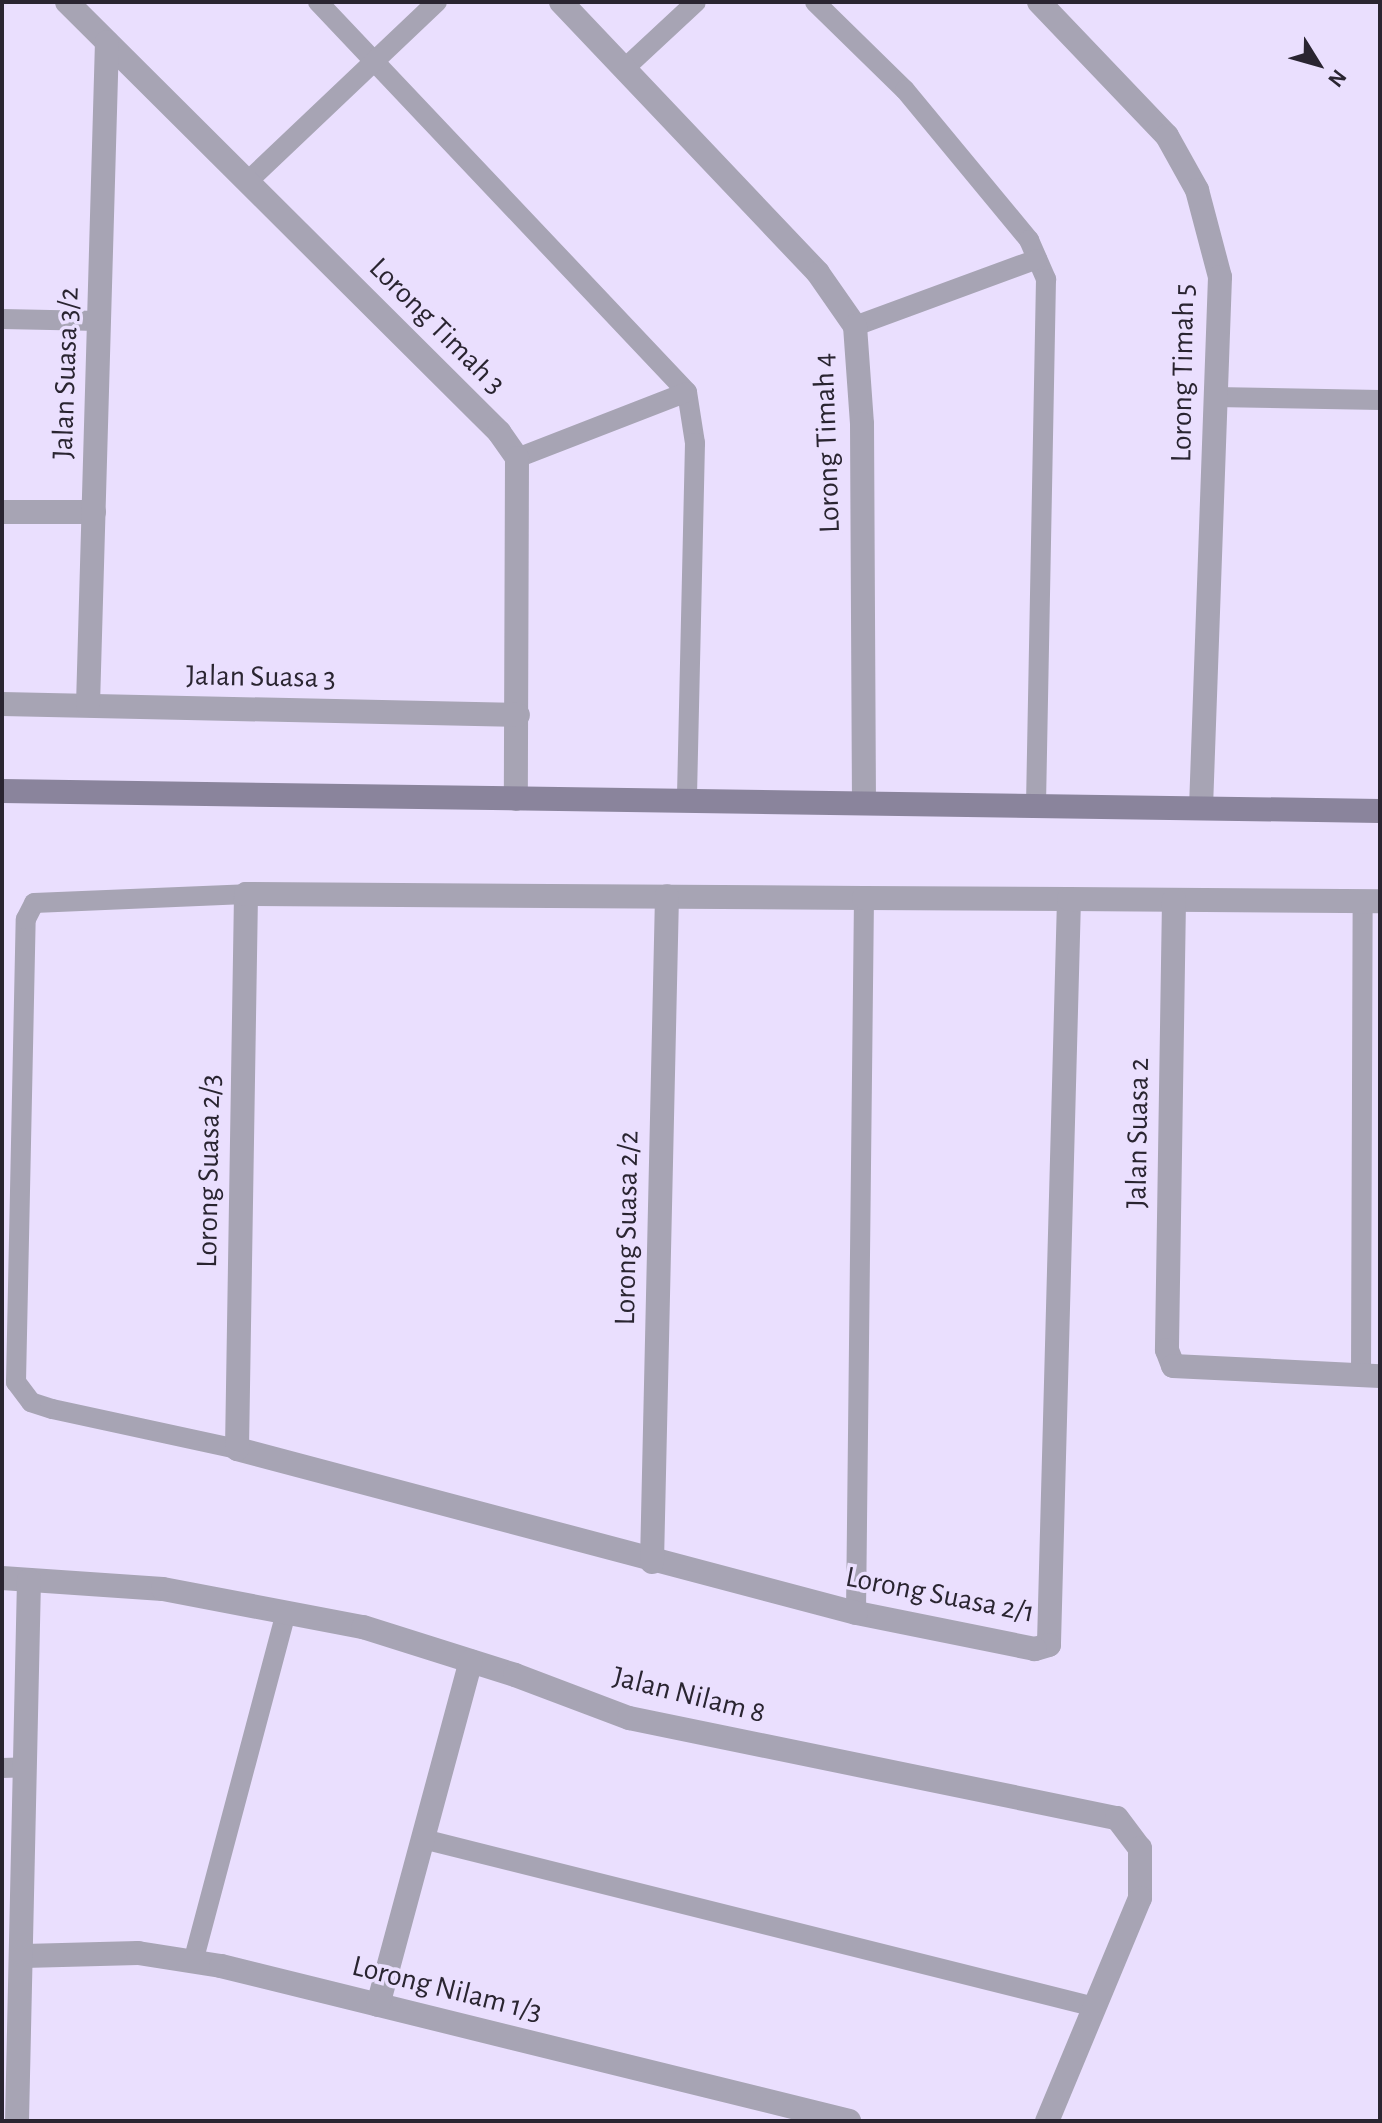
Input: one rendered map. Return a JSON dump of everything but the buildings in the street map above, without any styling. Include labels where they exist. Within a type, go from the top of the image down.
[{"type":"street","name":"Lorong Timah 3","points":[[67,2],[499,432],[517,458]]},
{"type":"street","name":"Lorong Timah 4","points":[[561,2],[818,273],[855,326],[862,424],[864,803]]},
{"type":"street","name":"Lorong Timah 5","points":[[1039,2],[1167,136],[1197,190],[1220,277],[1201,808]]},
{"type":"street","name":"Jalan Suasa 3/2","points":[[88,705],[107,42]]},
{"type":"street","points":[[516,799],[517,458]]},
{"type":"street","points":[[2,512],[94,512]]},
{"type":"street","name":"Jalan Suasa 3","points":[[2,704],[518,715]]},
{"type":"street","points":[[2,791],[1380,811]]},
{"type":"street","points":[[246,894],[1371,901]]},
{"type":"street","name":"Lorong Suasa 2/3","points":[[237,1449],[246,894]]},
{"type":"street","name":"Lorong Suasa 2/2","points":[[652,1562],[667,896]]},
{"type":"street","name":"Lorong Suasa 2/1","points":[[237,1449],[652,1562],[856,1613],[1035,1649],[1049,1645],[1069,899]]},
{"type":"street","name":"Jalan Suasa 2","points":[[1174,900],[1167,1350],[1173,1366],[1371,1376]]},
{"type":"street","name":"Jalan Nilam 8","points":[[2,1578],[163,1589],[363,1627],[471,1661],[629,1718],[1117,1818],[1140,1848],[1140,1898],[1095,2007]]},
{"type":"street","points":[[17,2121],[24,1956],[14,1767],[29,1580]]},
{"type":"street","points":[[378,2005],[471,1661]]},
{"type":"street","name":"Lorong Nilam 1/3","points":[[24,1956],[138,1953],[193,1962],[849,2121]]},
{"type":"street","points":[[1047,2121],[1095,2007]]},
{"type":"lane","points":[[318,2],[687,392],[695,443],[687,801]]},
{"type":"lane","points":[[247,182],[437,2]]},
{"type":"lane","points":[[624,69],[696,2]]},
{"type":"lane","points":[[815,2],[905,90],[1029,240],[1046,279],[1036,806]]},
{"type":"lane","points":[[855,326],[1037,259]]},
{"type":"lane","points":[[2,319],[99,321]]},
{"type":"lane","points":[[517,458],[687,392]]},
{"type":"lane","points":[[1215,397],[1380,400]]},
{"type":"lane","points":[[237,1449],[52,1409],[31,1402],[16,1382],[26,919],[34,903],[246,894]]},
{"type":"lane","points":[[856,1613],[864,898]]},
{"type":"lane","points":[[1371,901],[1371,1376]]},
{"type":"lane","points":[[193,1962],[286,1613]]},
{"type":"lane","points":[[423,1839],[1095,2007]]}]
